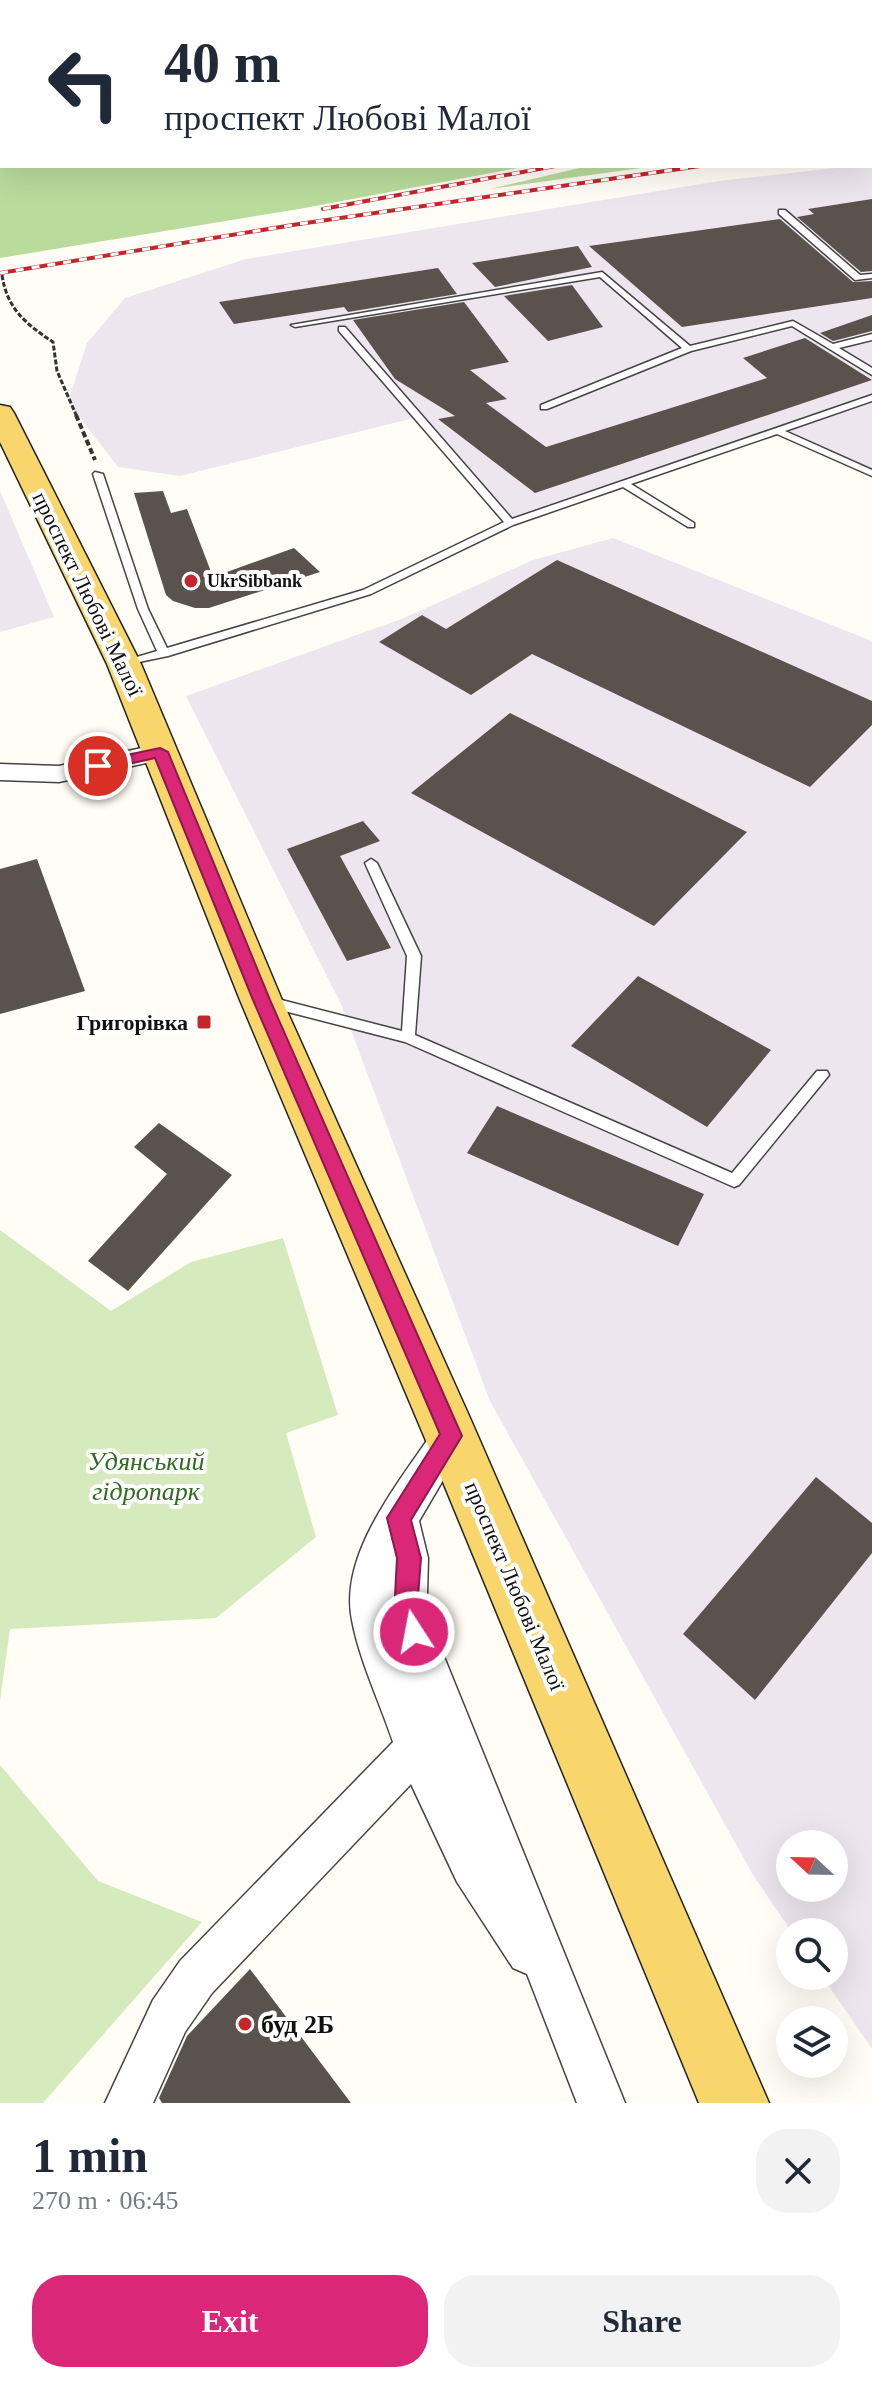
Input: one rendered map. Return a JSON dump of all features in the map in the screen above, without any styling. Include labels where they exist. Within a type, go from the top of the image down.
[{"type":"main road","name":"проспект Любові Малої","points":[[0,413],[124,664],[261,1000],[451,1436],[734,2103]]},
{"type":"street","points":[[0,772],[59,774],[160,752]]},
{"type":"street","points":[[451,1436],[377,1554],[371,1586],[371,1619],[416,1748],[472,1867],[563,2002]]},
{"type":"street","points":[[399,1518],[409,1558],[407,1596],[414,1632],[601,2103]]},
{"type":"street","points":[[129,2103],[169,2016],[196,1977],[416,1748]]},
{"type":"lane","points":[[782,212],[858,278],[872,276]]},
{"type":"lane","points":[[295,325],[602,274],[688,349]]},
{"type":"lane","points":[[544,407],[688,349],[793,323],[872,372]]},
{"type":"lane","points":[[342,329],[510,523]]},
{"type":"lane","points":[[831,347],[872,337]]},
{"type":"lane","points":[[124,664],[367,592],[510,523],[872,398]]},
{"type":"lane","points":[[778,431],[872,473]]},
{"type":"lane","points":[[98,474],[143,609],[164,654]]},
{"type":"lane","points":[[624,484],[691,525]]},
{"type":"lane","points":[[371,863],[414,956],[408,1038]]},
{"type":"lane","points":[[261,1000],[408,1038],[734,1181],[822,1075]]},
{"type":"path","points":[[2,275],[4,297],[25,323],[53,342],[57,371],[98,474]]},
{"type":"shaded area","points":[[836,168],[872,168],[872,475],[773,432],[510,523],[418,417],[180,476],[118,467],[68,402],[87,343],[125,298],[246,259],[719,181]]},
{"type":"shaded area","points":[[0,491],[54,617],[0,632]]},
{"type":"shaded area","points":[[613,538],[872,641],[872,2049],[848,2014],[848,2006],[843,2006],[832,1990],[848,1990],[848,1918],[782,1918],[753,1875],[490,1401],[342,1006],[186,696],[404,618],[533,560]]},
{"type":"green space","points":[[0,168],[517,168],[299,209],[0,258]]},
{"type":"green space","points":[[579,168],[641,168],[490,189]]},
{"type":"green space","name":"Удянський гідропарк","points":[[0,1230],[111,1311],[191,1262],[283,1238],[338,1415],[286,1433],[316,1537],[216,1618],[10,1629],[0,1701]]},
{"type":"green space","points":[[0,1765],[98,1881],[202,1922],[43,2103],[0,2103]]},
{"type":"building","points":[[872,199],[872,271],[861,272],[797,217],[814,214],[808,209]]},
{"type":"building","points":[[780,219],[853,282],[872,281],[872,298],[682,327],[589,246]]},
{"type":"building","points":[[578,246],[592,267],[495,287],[472,263]]},
{"type":"building","points":[[438,268],[457,294],[348,312],[344,307],[234,324],[219,302]]},
{"type":"building","points":[[572,285],[603,327],[548,341],[504,296]]},
{"type":"building","points":[[464,302],[509,362],[470,370],[507,399],[486,403],[546,447],[767,378],[743,358],[805,338],[872,380],[535,493],[438,419],[455,416],[395,379],[353,320]]},
{"type":"building","points":[[872,315],[872,331],[833,341],[820,333]]},
{"type":"building","points":[[163,491],[171,513],[187,509],[213,577],[294,548],[320,572],[209,608],[195,608],[173,601],[166,595],[134,493]]},
{"type":"building","points":[[557,560],[872,701],[872,725],[810,787],[532,654],[471,695],[379,642],[422,615],[446,629]]},
{"type":"building","points":[[510,713],[747,832],[654,926],[411,793]]},
{"type":"building","points":[[363,821],[380,841],[340,856],[391,948],[347,961],[287,849]]},
{"type":"building","points":[[37,859],[85,991],[0,1014],[0,869]]},
{"type":"building","points":[[638,976],[771,1050],[707,1127],[571,1046]]},
{"type":"building","points":[[497,1106],[704,1194],[678,1246],[467,1153]]},
{"type":"building","points":[[159,1123],[232,1175],[128,1291],[88,1261],[167,1174],[134,1147]]},
{"type":"building","points":[[816,1477],[872,1523],[872,1553],[755,1700],[683,1634]]},
{"type":"building","name":"буд 2Б","points":[[250,1969],[351,2103],[162,2103],[159,2098],[187,2036]]},
{"type":"railway","points":[[323,209],[544,168]]},
{"type":"railway","points":[[0,273],[299,224],[686,168]]},
{"type":"place","name":"UkrSibbank","points":[[191,581]]},
{"type":"place","name":"Григорівка","points":[[204,1022]]},
{"type":"place","name":"буд 2Б","points":[[245,2024]]},
{"type":"route","points":[[98,766],[160,752],[261,1000],[451,1436],[399,1518],[409,1558],[407,1596],[414,1632]]}]
